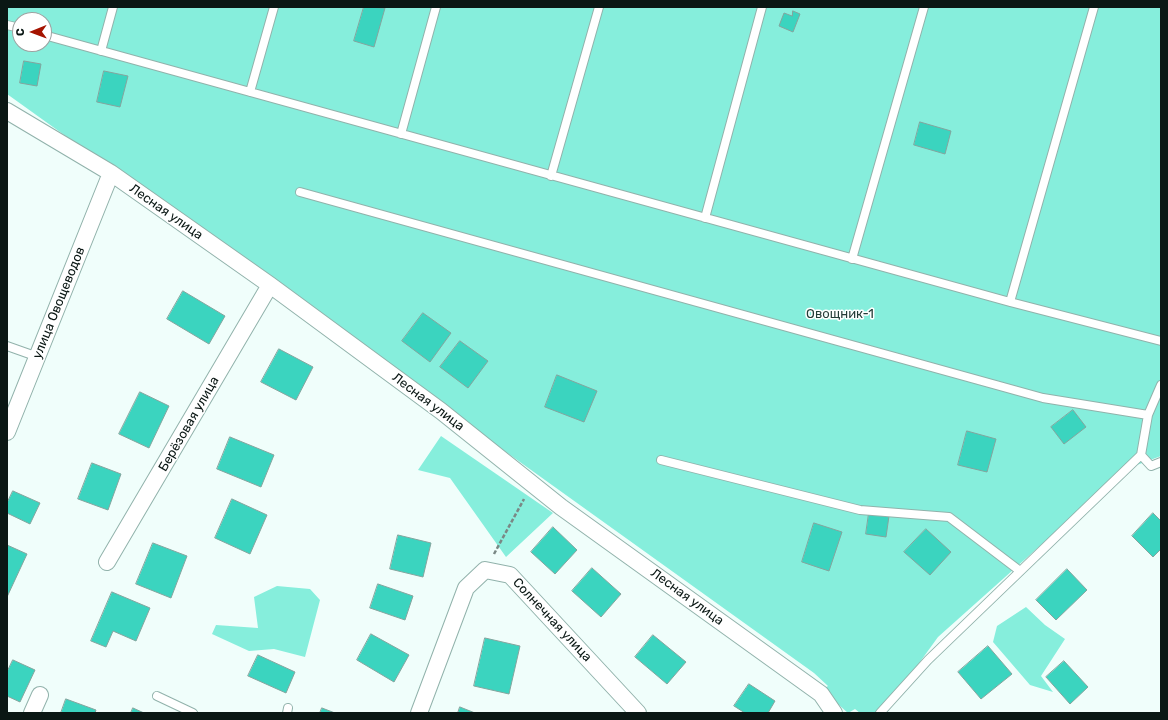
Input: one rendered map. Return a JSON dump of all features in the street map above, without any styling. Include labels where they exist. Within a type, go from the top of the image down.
[{"type":"street","name":"Лесная улица","points":[[7,111],[110,173],[270,285],[440,411],[561,507],[821,694],[834,713]]},
{"type":"street","name":"улица Овощеводов","points":[[7,432],[110,173]]},
{"type":"street","name":"Берёзовая улица","points":[[107,562],[270,285]]},
{"type":"street","points":[[419,713],[466,588],[485,570]]},
{"type":"street","name":"Солнечная улица","points":[[485,570],[510,575],[638,713]]},
{"type":"street","points":[[32,713],[40,695]]},
{"type":"lane","points":[[101,51],[113,7]]},
{"type":"lane","points":[[250,92],[274,7]]},
{"type":"lane","points":[[401,134],[436,7]]},
{"type":"lane","points":[[552,176],[599,7]]},
{"type":"lane","points":[[705,218],[762,7]]},
{"type":"lane","points":[[852,259],[924,7]]},
{"type":"lane","points":[[1010,302],[1094,7]]},
{"type":"lane","points":[[52,37],[852,259],[1161,341]]},
{"type":"lane","points":[[300,192],[1043,398],[1148,414]]},
{"type":"lane","points":[[7,346],[38,357]]},
{"type":"lane","points":[[880,713],[928,660],[1141,455],[1148,414],[1161,386]]},
{"type":"lane","points":[[1141,455],[1151,466],[1161,462]]},
{"type":"lane","points":[[661,460],[860,510],[949,517],[1020,571]]},
{"type":"lane","points":[[157,696],[193,713]]},
{"type":"path","points":[[485,570],[533,484]]},
{"type":"green space","name":"Овощник-1","points":[[7,7],[1161,7],[1161,456],[1126,469],[938,637],[883,713],[860,713],[855,709],[848,713],[822,690],[828,686],[814,673],[7,94]]},
{"type":"green space","points":[[441,436],[553,513],[506,557],[450,478],[418,470]]},
{"type":"green space","points":[[277,586],[310,589],[320,600],[305,657],[274,649],[249,651],[212,634],[216,625],[258,628],[254,597]]},
{"type":"green space","points":[[1026,607],[1045,625],[1065,639],[1041,676],[1053,692],[1030,685],[993,642],[997,626]]},
{"type":"building","points":[[364,7],[385,8],[374,47],[354,41]]},
{"type":"building","points":[[793,11],[800,14],[793,32],[779,26],[784,13],[792,16]]},
{"type":"building","points":[[24,61],[41,64],[37,86],[20,83]]},
{"type":"building","points":[[104,71],[128,76],[120,107],[97,102]]},
{"type":"building","points":[[920,122],[951,131],[945,154],[914,145]]},
{"type":"building","points":[[183,291],[225,316],[209,344],[167,319]]},
{"type":"building","points":[[423,313],[451,333],[430,362],[402,341]]},
{"type":"building","points":[[460,341],[488,361],[468,388],[440,367]]},
{"type":"building","points":[[279,349],[313,367],[296,400],[261,382]]},
{"type":"building","points":[[557,375],[597,391],[584,422],[545,407]]},
{"type":"building","points":[[140,392],[169,406],[149,448],[119,434]]},
{"type":"building","points":[[1073,410],[1086,427],[1064,444],[1051,427]]},
{"type":"building","points":[[967,431],[996,439],[987,472],[958,465]]},
{"type":"building","points":[[230,437],[274,455],[261,487],[217,469]]},
{"type":"building","points":[[92,463],[121,474],[108,510],[78,499]]},
{"type":"building","points":[[13,491],[40,503],[30,524],[7,513],[7,503]]},
{"type":"building","points":[[232,499],[267,515],[250,554],[215,538]]},
{"type":"building","points":[[869,513],[889,516],[886,537],[866,534]]},
{"type":"building","points":[[1153,513],[1161,521],[1161,549],[1153,557],[1132,536]]},
{"type":"building","points":[[814,523],[842,532],[829,571],[802,562]]},
{"type":"building","points":[[553,527],[577,550],[555,574],[531,552]]},
{"type":"building","points":[[926,529],[951,552],[930,575],[904,552]]},
{"type":"building","points":[[398,535],[431,543],[423,577],[390,569]]},
{"type":"building","points":[[153,543],[187,556],[171,598],[136,584]]},
{"type":"building","points":[[7,545],[27,554],[7,597]]},
{"type":"building","points":[[592,568],[621,594],[601,617],[572,591]]},
{"type":"building","points":[[1067,569],[1087,590],[1056,620],[1036,600]]},
{"type":"building","points":[[378,584],[413,596],[405,620],[370,608]]},
{"type":"building","points":[[112,592],[150,608],[136,641],[113,631],[106,647],[91,641]]},
{"type":"building","points":[[371,634],[409,655],[394,682],[357,660]]},
{"type":"building","points":[[653,635],[686,662],[667,684],[635,657]]},
{"type":"building","points":[[485,638],[520,646],[509,694],[474,686]]},
{"type":"building","points":[[988,646],[1012,674],[981,699],[958,672]]},
{"type":"building","points":[[258,655],[295,672],[286,693],[248,676]]},
{"type":"building","points":[[13,660],[35,670],[20,702],[7,696],[7,672]]},
{"type":"building","points":[[1064,661],[1088,687],[1070,704],[1046,677]]},
{"type":"building","points":[[749,684],[775,701],[768,713],[745,713],[734,706]]},
{"type":"building","points":[[66,699],[96,710],[95,713],[61,713]]},
{"type":"building","points":[[460,707],[475,713],[458,713]]},
{"type":"building","points":[[133,708],[144,713],[131,713]]},
{"type":"building","points":[[322,708],[335,713],[320,713]]}]
